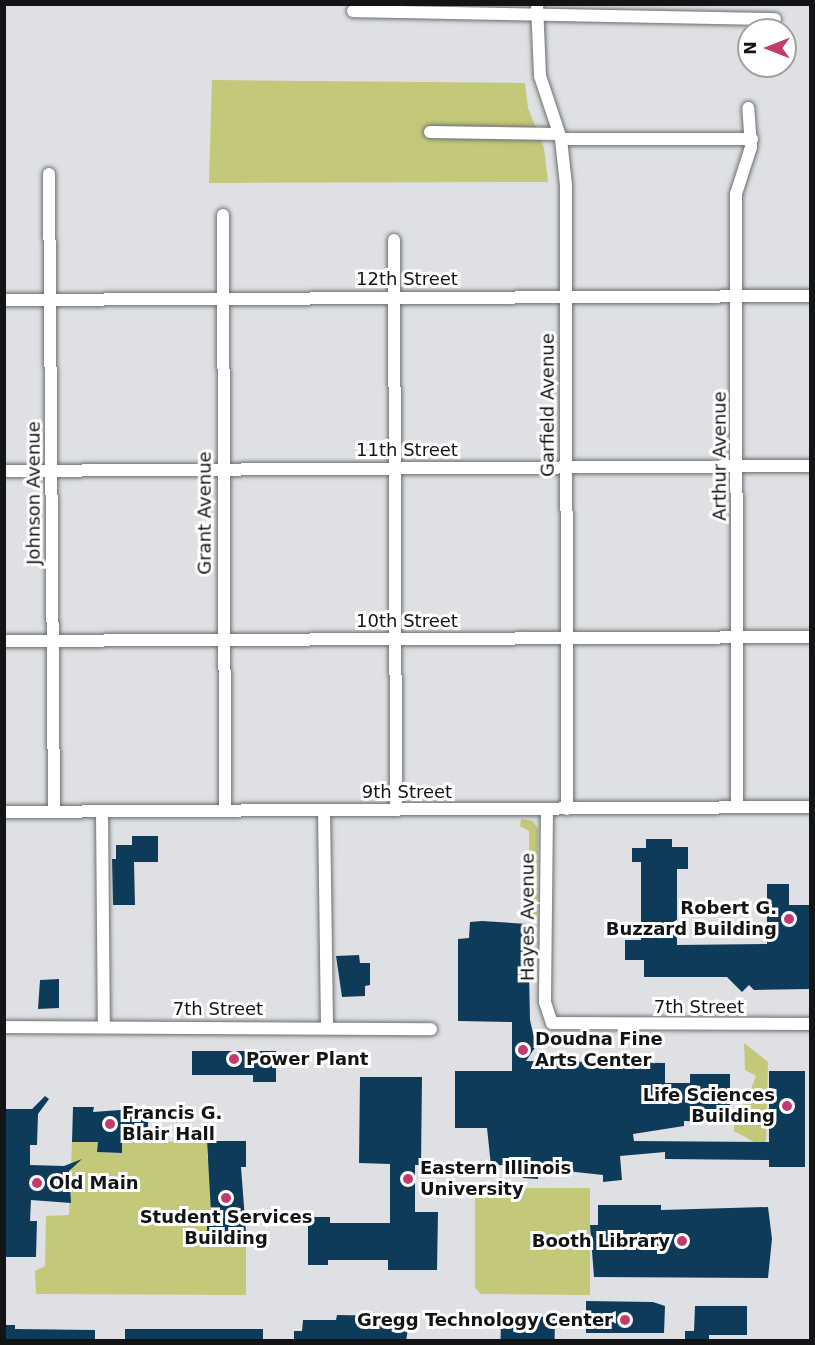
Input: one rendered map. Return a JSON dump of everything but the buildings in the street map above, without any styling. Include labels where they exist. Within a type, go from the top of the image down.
[{"type":"street","points":[[353,11],[537,11],[775,18]]},
{"type":"street","name":"Garfield Avenue","points":[[537,11],[540,76],[560,136],[566,184],[567,809]]},
{"type":"street","name":"Arthur Avenue","points":[[737,807],[738,295],[736,194],[752,139],[748,108]]},
{"type":"street","points":[[430,132],[752,139]]},
{"type":"street","name":"Johnson Avenue","points":[[49,174],[54,812]]},
{"type":"street","name":"Grant Avenue","points":[[223,215],[225,811]]},
{"type":"street","points":[[394,240],[396,810]]},
{"type":"street","name":"12th Street","points":[[4,300],[810,296]]},
{"type":"street","name":"11th Street","points":[[4,471],[810,466]]},
{"type":"street","name":"10th Street","points":[[4,641],[810,637]]},
{"type":"street","name":"9th Street","points":[[4,812],[810,807]]},
{"type":"street","name":"Hayes Avenue","points":[[546,809],[545,1002],[552,1023]]},
{"type":"street","points":[[324,810],[327,1028]]},
{"type":"street","points":[[102,812],[104,1027]]},
{"type":"street","name":"7th Street","points":[[552,1023],[810,1024]]},
{"type":"street","name":"7th Street","points":[[4,1027],[431,1029]]},
{"type":"green space","points":[[212,80],[525,83],[528,108],[544,148],[548,182],[209,183]]},
{"type":"green space","points":[[521,819],[533,821],[538,829],[537,916],[530,916],[529,831],[520,826]]},
{"type":"green space","points":[[744,1043],[768,1062],[766,1143],[756,1143],[734,1131],[734,1112],[745,1104],[756,1076],[745,1070]]},
{"type":"green space","points":[[98,1137],[98,1152],[121,1153],[122,1137],[128,1143],[207,1141],[207,1157],[246,1232],[246,1295],[36,1294],[35,1271],[45,1266],[46,1216],[69,1215],[72,1142]]},
{"type":"green space","points":[[475,1188],[590,1188],[590,1295],[481,1294],[475,1288]]},
{"type":"place","name":"Robert G. Buzzard Building","points":[[789,919]]},
{"type":"place","name":"Doudna Fine Arts Center","points":[[523,1050]]},
{"type":"place","name":"Power Plant","points":[[234,1059]]},
{"type":"place","name":"Life Sciences Building","points":[[787,1106]]},
{"type":"place","name":"Francis G. Blair Hall","points":[[110,1124]]},
{"type":"place","name":"Eastern Illinois University","points":[[408,1179]]},
{"type":"place","name":"Old Main","points":[[37,1183]]},
{"type":"place","name":"Student Services Building","points":[[226,1198]]},
{"type":"place","name":"Booth Library","points":[[682,1241]]},
{"type":"place","name":"Gregg Technology Center","points":[[625,1320]]}]
